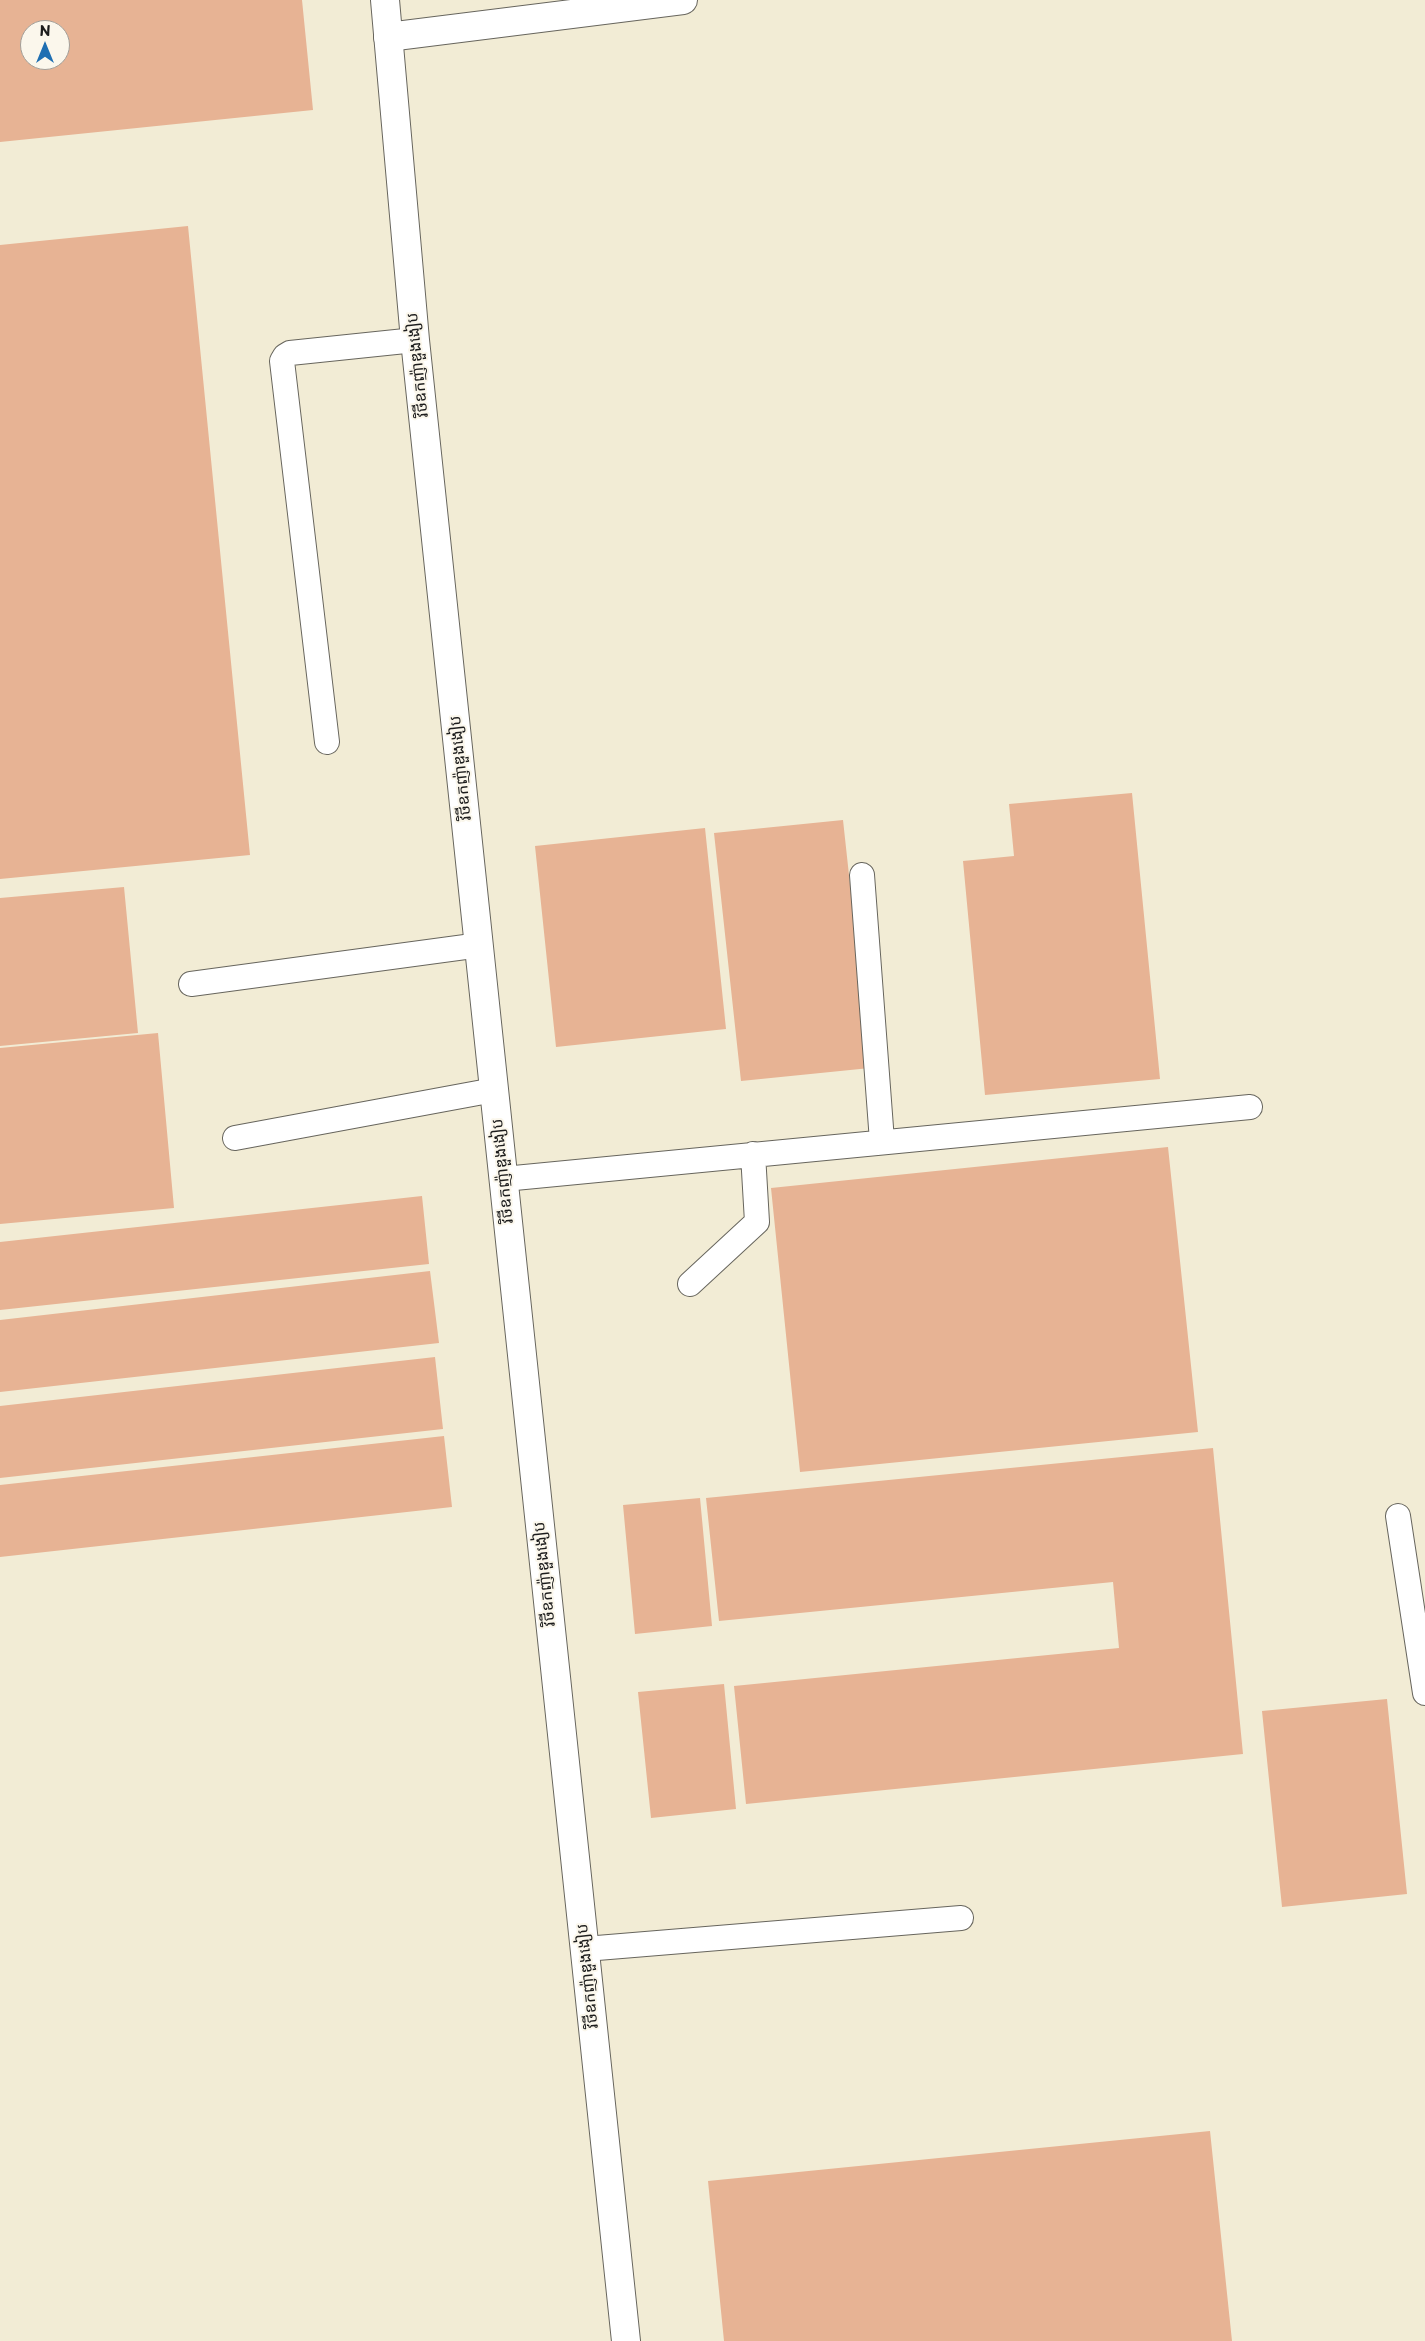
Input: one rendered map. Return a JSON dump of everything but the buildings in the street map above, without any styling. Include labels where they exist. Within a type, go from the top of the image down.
[{"type":"street","name":"វិថីឧកញ៉ាឌួងងៀប","points":[[385,0],[416,340],[626,2341]]},
{"type":"street","points":[[388,37],[683,0]]},
{"type":"lane","points":[[326,742],[282,361],[290,353],[416,340]]},
{"type":"lane","points":[[862,875],[882,1142]]},
{"type":"lane","points":[[191,984],[480,945]]},
{"type":"lane","points":[[236,1138],[494,1090]]},
{"type":"lane","points":[[504,1179],[1250,1107]]},
{"type":"lane","points":[[690,1284],[757,1222],[753,1154]]},
{"type":"lane","points":[[1398,1516],[1425,1693]]},
{"type":"lane","points":[[585,1949],[961,1918]]}]
